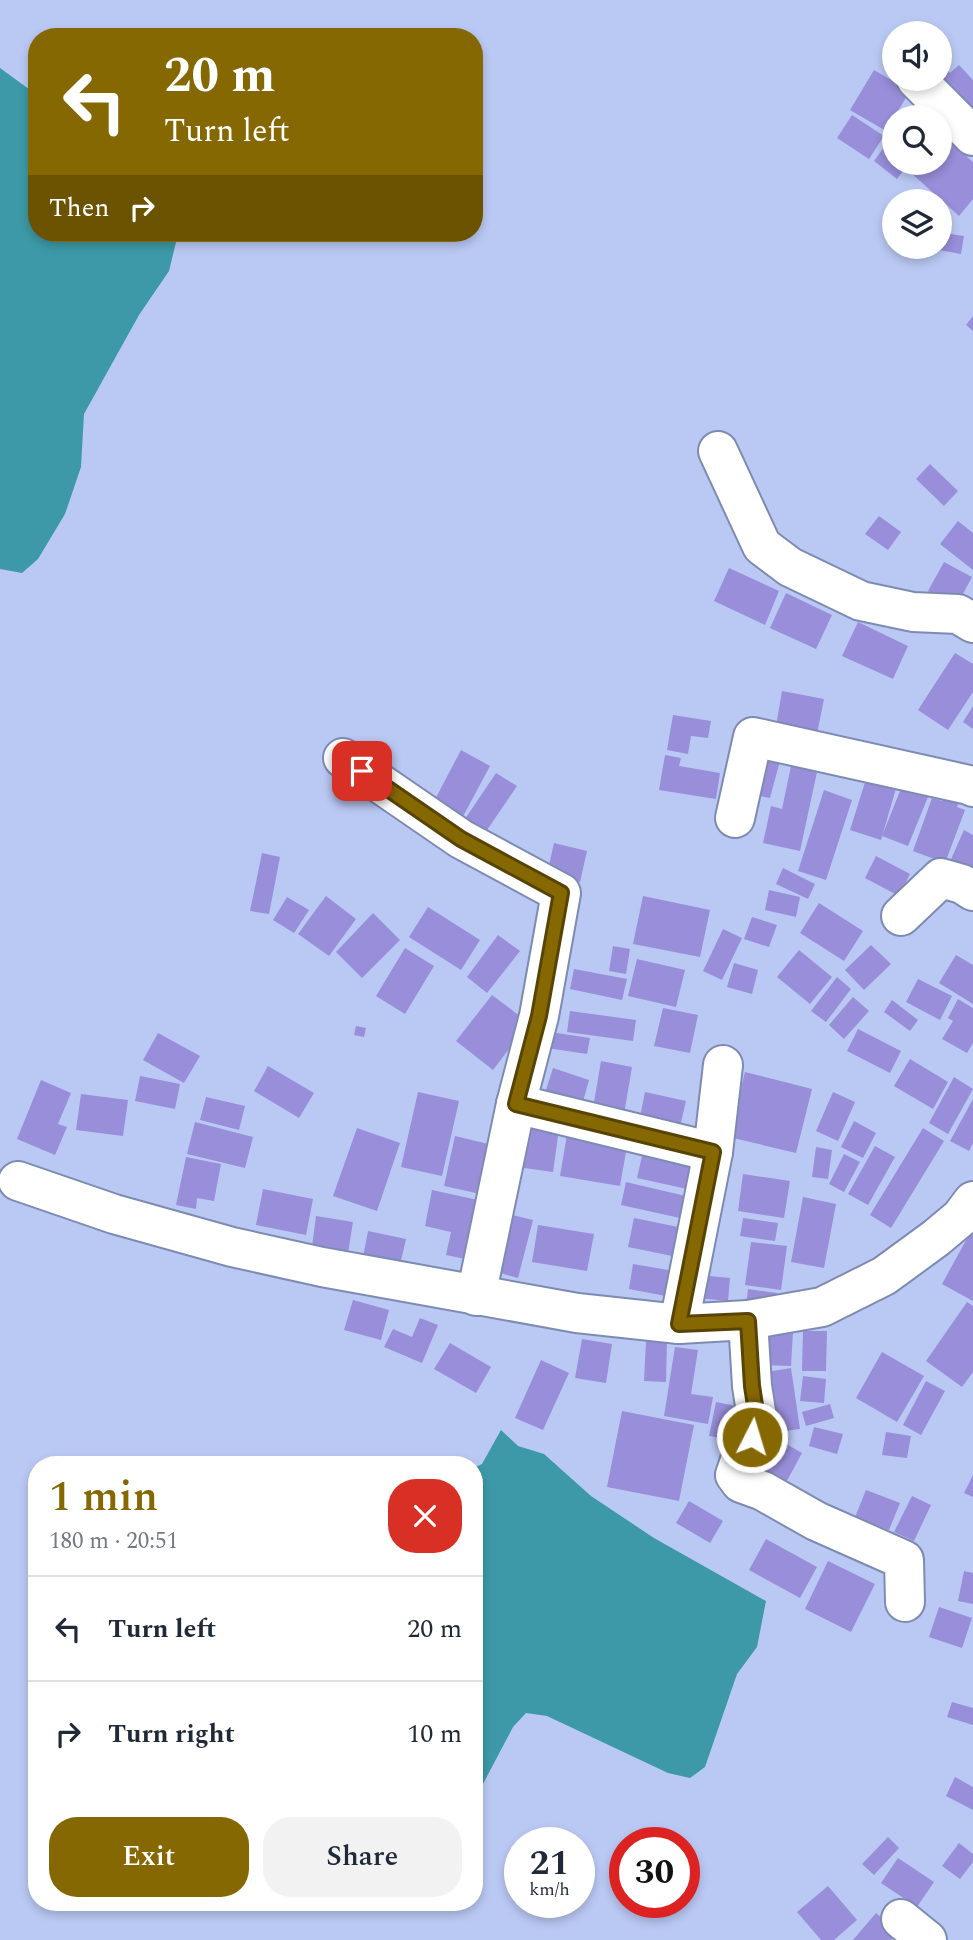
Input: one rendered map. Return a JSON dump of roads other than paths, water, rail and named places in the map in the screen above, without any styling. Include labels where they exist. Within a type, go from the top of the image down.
[{"type":"street","points":[[928,91],[973,136]]},
{"type":"street","points":[[718,451],[762,546],[790,567],[861,601],[913,612],[968,611]]},
{"type":"street","points":[[735,818],[753,737],[973,787]]},
{"type":"street","points":[[343,758],[461,839],[561,893],[539,1016],[516,1104],[476,1296]]},
{"type":"street","points":[[901,916],[942,878],[962,884],[973,891]]},
{"type":"street","points":[[679,1324],[713,1152],[723,1065]]},
{"type":"street","points":[[516,1104],[713,1152]]},
{"type":"street","points":[[18,1181],[114,1214],[232,1247],[322,1267],[577,1313],[679,1324],[748,1321],[822,1307],[884,1276],[969,1214]]},
{"type":"street","points":[[748,1321],[757,1418],[752,1437],[735,1475],[741,1483],[763,1491],[816,1521],[905,1560],[905,1602]]}]
